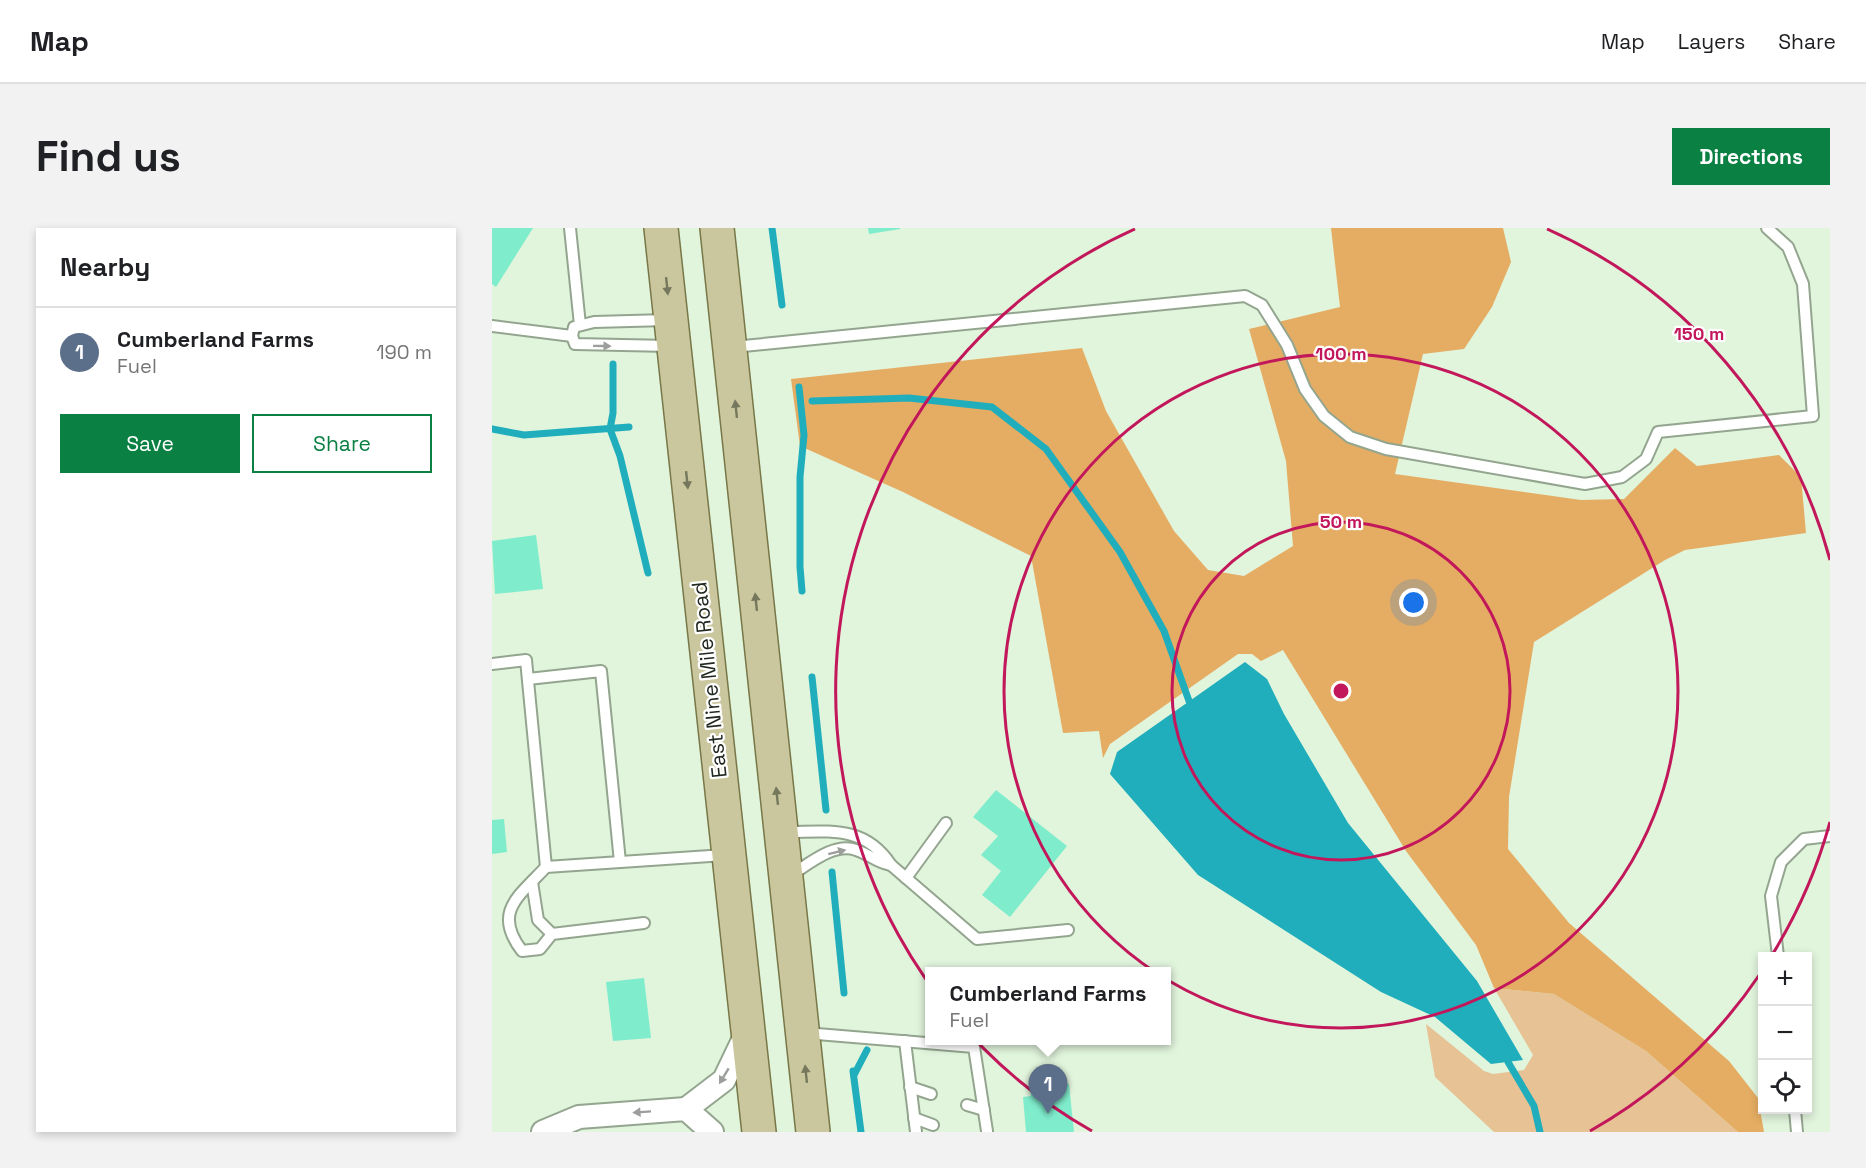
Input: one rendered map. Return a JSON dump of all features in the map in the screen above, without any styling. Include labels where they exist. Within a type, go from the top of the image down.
[{"type":"main road","name":"East Nine Mile Road","points":[[661,228],[759,1132]]},
{"type":"main road","points":[[717,228],[813,1132]]},
{"type":"main road","points":[[723,804],[747,857],[776,1132]]},
{"type":"street","points":[[543,1132],[579,1117],[687,1109],[724,1080],[748,1031]]},
{"type":"street","points":[[687,1109],[712,1132]]},
{"type":"lane","points":[[570,228],[580,325]]},
{"type":"lane","points":[[729,347],[1245,296],[1262,304],[1287,345],[1305,389],[1324,417],[1350,437],[1386,449],[1586,484],[1622,477],[1646,459],[1658,432],[1813,416],[1803,284],[1788,246],[1767,228]]},
{"type":"lane","points":[[580,325],[672,333],[575,344],[572,336],[574,327],[580,325]]},
{"type":"lane","points":[[492,326],[572,336]]},
{"type":"lane","points":[[492,664],[526,660],[546,867]]},
{"type":"lane","points":[[528,678],[601,671],[620,862]]},
{"type":"lane","points":[[906,878],[946,823]]},
{"type":"lane","points":[[781,832],[858,834],[881,851],[891,865],[976,939],[1068,930]]},
{"type":"lane","points":[[1777,952],[1771,896],[1780,862],[1804,839],[1830,836]]},
{"type":"lane","points":[[786,878],[837,849],[855,849],[880,864],[891,865]]},
{"type":"lane","points":[[644,923],[552,934],[540,949],[522,951],[510,937],[506,916],[516,896],[546,867],[728,854]]},
{"type":"lane","points":[[532,882],[538,920],[552,934]]},
{"type":"lane","points":[[802,1033],[925,1043]]},
{"type":"lane","points":[[905,1041],[916,1132]]},
{"type":"lane","points":[[951,1045],[974,1047],[987,1131]]},
{"type":"lane","points":[[910,1087],[931,1094]]},
{"type":"lane","points":[[967,1105],[984,1110]]},
{"type":"lane","points":[[1795,1114],[1797,1132]]},
{"type":"lane","points":[[914,1118],[933,1125]]},
{"type":"shaded area","points":[[1331,228],[1503,228],[1511,262],[1492,307],[1464,349],[1423,354],[1395,474],[1581,500],[1624,499],[1675,448],[1697,466],[1779,455],[1801,477],[1806,533],[1685,550],[1665,560],[1534,642],[1509,797],[1508,849],[1569,923],[1729,1061],[1758,1098],[1758,1114],[1761,1114],[1764,1132],[1738,1132],[1646,1051],[1554,994],[1494,988],[1476,945],[1406,851],[1283,650],[1261,661],[1252,654],[1238,654],[1110,744],[1103,758],[1099,731],[1063,733],[1031,556],[903,492],[800,446],[791,379],[1082,348],[1106,411],[1174,531],[1208,570],[1244,576],[1293,546],[1286,461],[1249,329],[1340,307]]},
{"type":"shaded area","points":[[1494,988],[1554,994],[1646,1051],[1738,1132],[1494,1132],[1435,1077],[1426,1024],[1484,1071],[1493,1074],[1524,1070],[1533,1055]]},
{"type":"water","points":[[1245,662],[1267,679],[1284,714],[1348,823],[1477,981],[1523,1060],[1491,1064],[1435,1017],[1381,992],[1198,875],[1110,774],[1117,752]]},
{"type":"building","points":[[492,228],[533,228],[496,287],[492,284]]},
{"type":"building","points":[[868,228],[900,228],[900,229],[869,234]]},
{"type":"building","points":[[536,535],[543,589],[495,594],[492,541]]},
{"type":"building","points":[[996,790],[1067,846],[1010,917],[982,895],[1001,871],[981,855],[998,836],[973,817]]},
{"type":"building","points":[[504,819],[507,852],[492,854],[492,820]]},
{"type":"building","points":[[644,978],[651,1038],[613,1041],[606,982]]},
{"type":"building","points":[[1069,1084],[1074,1132],[1026,1132],[1023,1097],[1031,1096],[1030,1088]]},
{"type":"waterway","points":[[772,228],[782,305]]},
{"type":"waterway","points":[[613,364],[613,413],[610,429],[620,456],[648,573]]},
{"type":"waterway","points":[[799,387],[804,435],[800,477],[802,591]]},
{"type":"waterway","points":[[812,401],[909,398],[992,407],[1046,449],[1120,552],[1164,631],[1189,701]]},
{"type":"waterway","points":[[492,429],[524,435],[629,427]]},
{"type":"waterway","points":[[812,677],[826,810]]},
{"type":"waterway","points":[[832,872],[844,993]]},
{"type":"waterway","points":[[854,1075],[867,1050]]},
{"type":"waterway","points":[[1508,1062],[1534,1106],[1540,1132]]},
{"type":"waterway","points":[[853,1071],[861,1132]]},
{"type":"place","name":"Cumberland Farms","points":[[1048,1114]]}]
